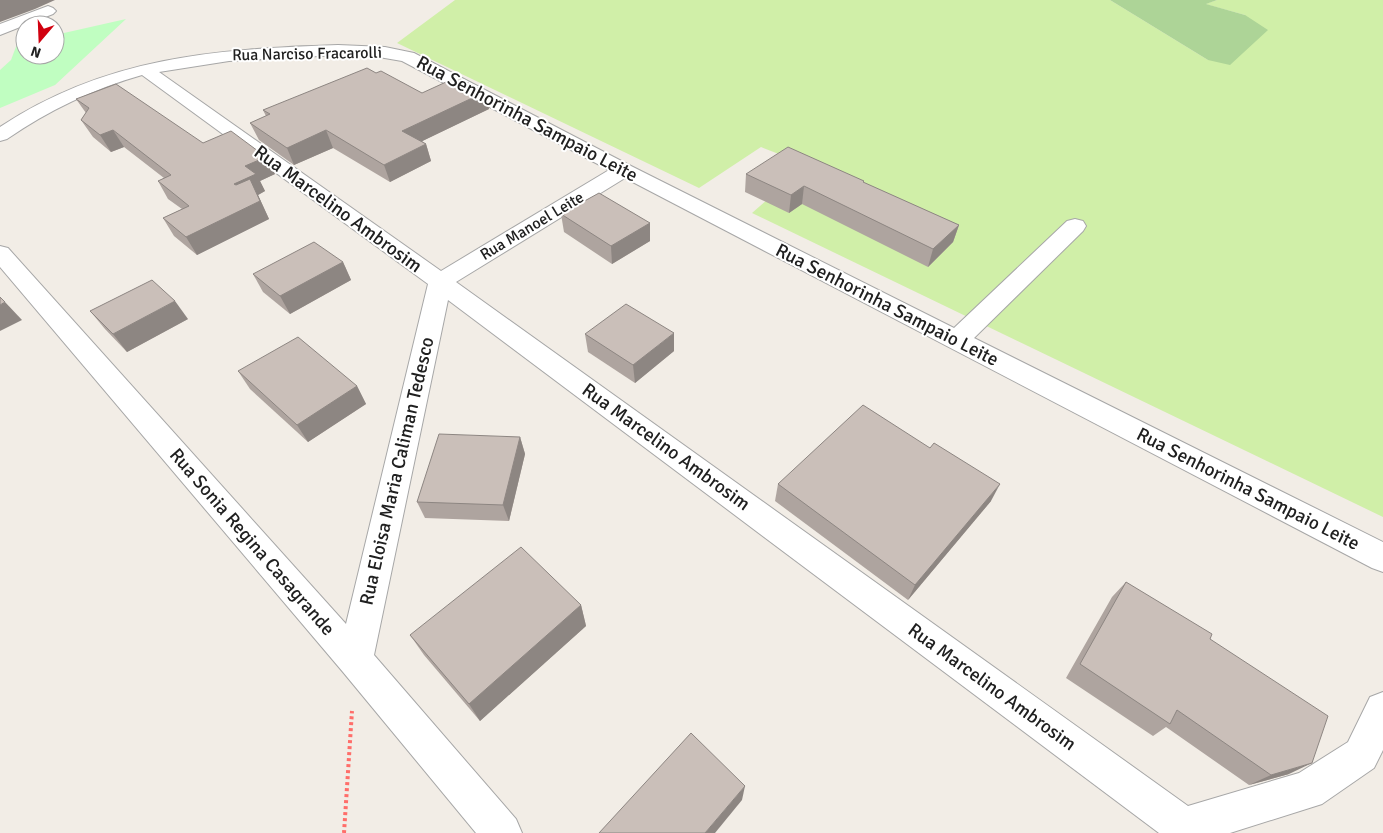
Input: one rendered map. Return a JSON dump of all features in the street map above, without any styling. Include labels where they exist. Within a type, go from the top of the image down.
[{"type":"street","points":[[0,30],[48,11]]},
{"type":"street","name":"Rua Narciso Fracarolli","points":[[0,135],[32,113],[89,86],[146,70],[227,55],[273,51],[363,50],[391,52]]},
{"type":"street","name":"Rua Senhorinha Sampaio Leite","points":[[391,52],[408,57],[624,170],[1383,558]]},
{"type":"street","name":"Rua Marcelino Ambrosim","points":[[146,70],[440,282],[1188,830]]},
{"type":"street","name":"Rua Manoel Leite","points":[[440,282],[624,170]]},
{"type":"street","points":[[957,340],[1075,226]]},
{"type":"street","name":"Rua Sonia Regina Casagrande","points":[[0,253],[355,660],[502,833]]},
{"type":"street","name":"Rua Eloisa Maria Caliman Tedesco","points":[[355,660],[440,282]]},
{"type":"street","points":[[1188,830],[1308,790],[1361,754],[1383,710]]},
{"type":"path","points":[[344,833],[355,660]]},
{"type":"green space","points":[[455,0],[1110,0],[1208,60],[1245,15],[1205,4],[1217,0],[1383,0],[1383,517],[752,213],[807,165],[761,147],[699,188],[397,43]]},
{"type":"green space","points":[[1110,0],[1217,0],[1206,4],[1245,15],[1268,30],[1230,65],[1208,60]]},
{"type":"green space","points":[[126,19],[55,85],[0,108],[0,70],[11,60],[15,49],[15,65],[65,65],[65,33]]},
{"type":"building","points":[[367,68],[376,73],[381,71],[422,93],[457,77],[485,92],[402,131],[426,144],[384,165],[326,130],[287,148],[250,123],[270,114],[263,110]]},
{"type":"building","points":[[116,84],[203,143],[231,131],[266,157],[245,166],[256,174],[234,184],[236,185],[250,179],[260,201],[186,237],[163,218],[189,206],[158,181],[171,175],[113,130],[100,135],[81,120],[89,108],[76,99]]},
{"type":"building","points":[[788,147],[959,225],[933,249],[804,186],[791,195],[746,174]]},
{"type":"building","points":[[599,193],[650,223],[611,246],[561,214]]},
{"type":"building","points":[[314,242],[343,262],[280,296],[253,274]]},
{"type":"building","points":[[152,280],[175,301],[113,334],[90,311]]},
{"type":"building","points":[[0,297],[5,302],[0,305]]},
{"type":"building","points":[[626,304],[674,333],[633,365],[585,334]]},
{"type":"building","points":[[298,337],[357,386],[297,425],[238,371]]},
{"type":"building","points":[[863,405],[930,448],[934,443],[1000,484],[915,585],[778,484]]},
{"type":"building","points":[[439,434],[520,437],[503,505],[417,502]]},
{"type":"building","points":[[521,547],[581,605],[469,704],[410,635]]},
{"type":"building","points":[[1126,582],[1212,634],[1210,639],[1328,716],[1312,763],[1271,775],[1177,710],[1170,724],[1080,664]]},
{"type":"building","points":[[691,733],[745,786],[705,833],[599,833]]}]
